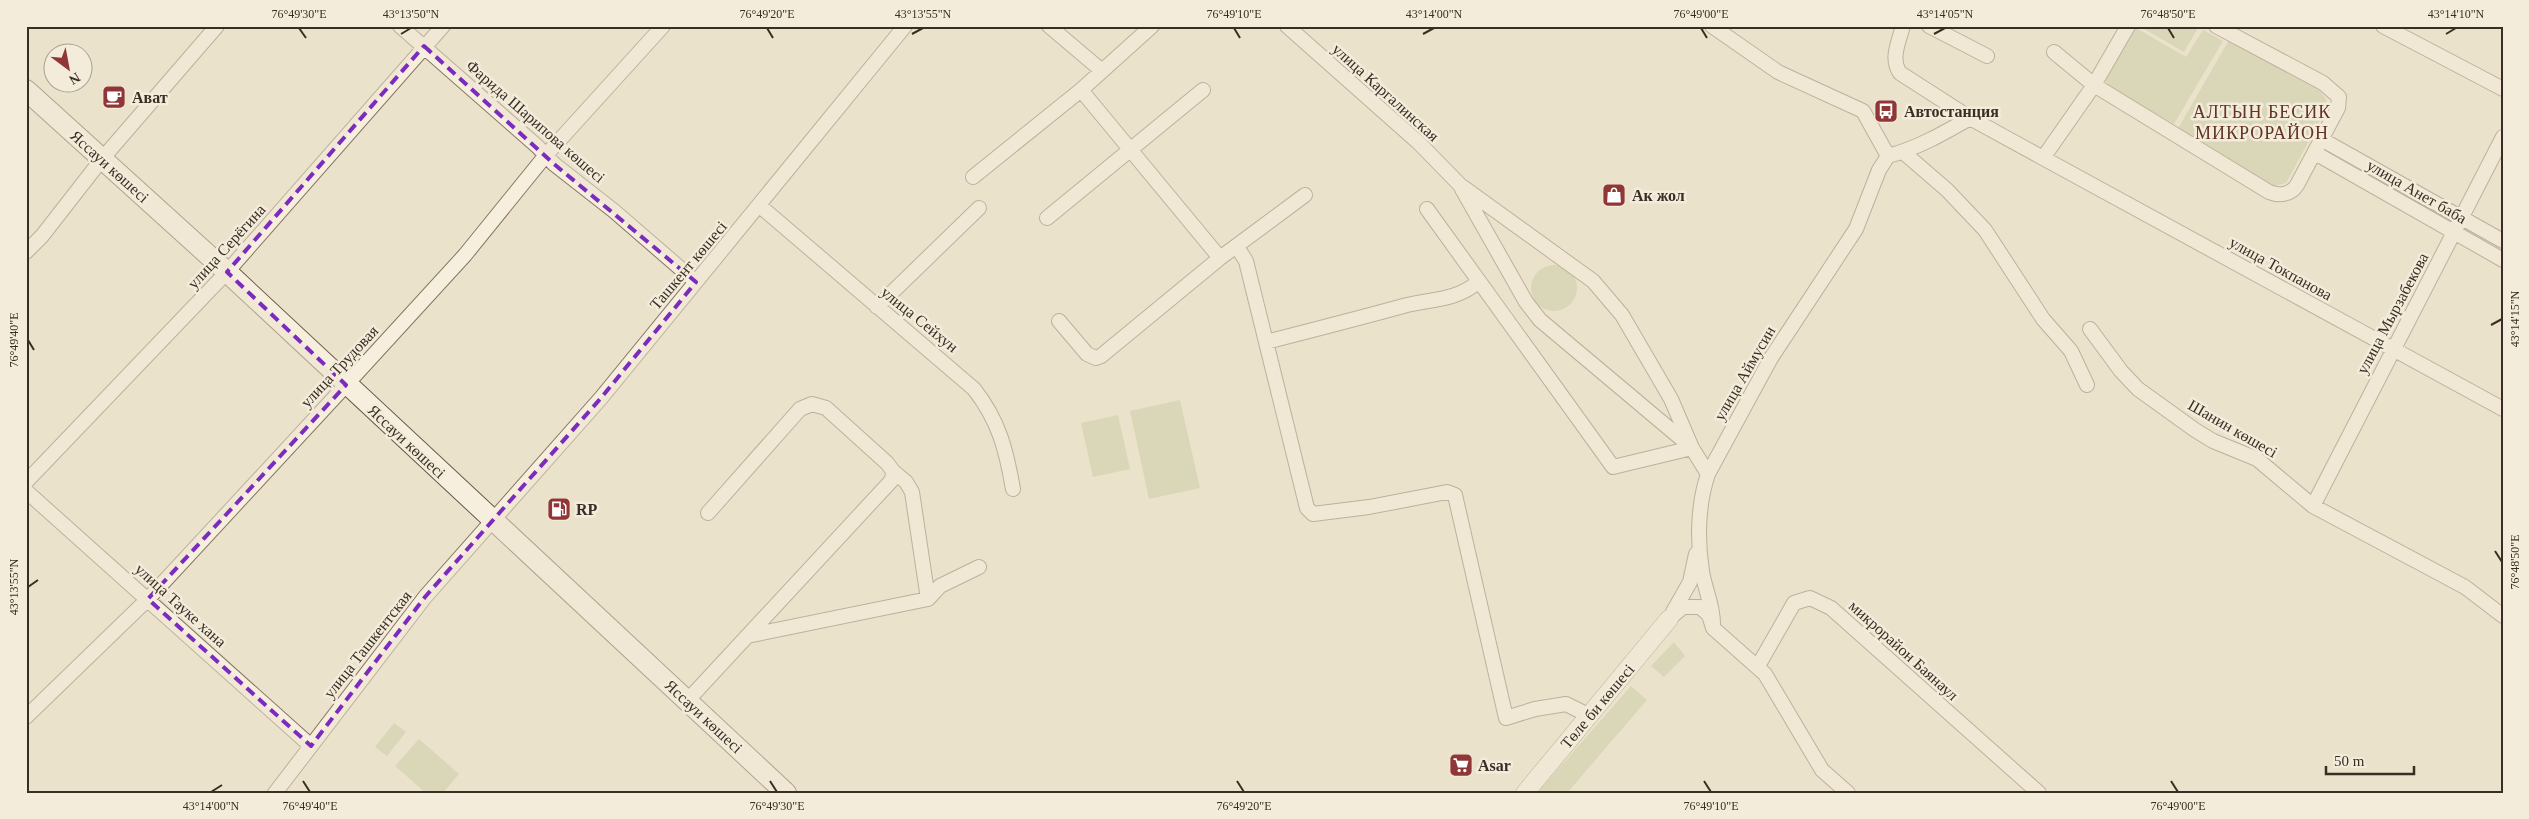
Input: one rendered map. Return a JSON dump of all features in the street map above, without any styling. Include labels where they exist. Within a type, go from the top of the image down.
[{"type":"main road","name":"Яссауи көшесі","points":[[26,90],[227,272],[493,522],[688,700],[786,793]]},
{"type":"street","points":[[26,252],[42,236],[102,159],[218,26]]},
{"type":"street","name":"Фарида Шарипова көшесі","points":[[400,26],[546,155],[696,282]]},
{"type":"street","name":"улица Серёгина","points":[[26,482],[227,272],[443,26]]},
{"type":"street","name":"улица Трудовая","points":[[26,717],[148,599],[466,255],[546,155],[663,26]]},
{"type":"street","name":"Ташкент көшесі","points":[[493,522],[601,398],[760,206],[905,26]]},
{"type":"street","points":[[1049,26],[1101,70]]},
{"type":"street","points":[[973,177],[1081,90],[1152,26]]},
{"type":"street","name":"улица Каргалинская","points":[[1287,26],[1419,143],[1460,185]]},
{"type":"street","points":[[1712,26],[1778,72],[1863,111],[1888,156],[1903,152],[1944,134],[1970,118]]},
{"type":"street","name":"улица Токпанова","points":[[1904,26],[1894,60],[1900,73],[1970,118],[2046,154],[2392,349],[2503,409]]},
{"type":"street","points":[[1929,26],[1987,56]]},
{"type":"street","points":[[2046,154],[2094,85],[2128,26]]},
{"type":"street","points":[[2054,52],[2094,85],[2273,194],[2286,194],[2295,189],[2339,103],[2339,97],[2334,91],[2216,26]]},
{"type":"street","points":[[2383,26],[2503,89]]},
{"type":"street","points":[[1081,90],[1220,258]]},
{"type":"street","points":[[1047,218],[1203,90]]},
{"type":"street","name":"улица Мырзабекова","points":[[2312,506],[2503,138]]},
{"type":"street","points":[[2321,139],[2503,241]]},
{"type":"street","points":[[1903,152],[1947,190],[1985,230],[2043,319],[2071,351],[2087,385]]},
{"type":"street","name":"улица Анет баба","points":[[2314,152],[2503,260]]},
{"type":"street","name":"улица Аймусин","points":[[1714,628],[1714,616],[1702,571],[1699,532],[1703,488],[1708,474],[1771,358],[1856,229],[1879,170],[1888,156]]},
{"type":"street","points":[[1460,185],[1526,302],[1540,320],[1692,448]]},
{"type":"street","points":[[1460,185],[1593,281],[1622,315],[1671,398],[1692,448],[1708,474]]},
{"type":"street","points":[[1059,321],[1087,354],[1096,358],[1102,356],[1220,258],[1305,195]]},
{"type":"street","name":"улица Сейхун","points":[[760,206],[877,307],[960,375],[984,402],[1002,434],[1013,489]]},
{"type":"street","points":[[877,307],[979,208]]},
{"type":"street","points":[[1427,209],[1613,467],[1692,448]]},
{"type":"street","points":[[1237,247],[1246,261],[1307,508],[1313,514],[1369,507],[1447,492],[1455,495],[1506,718],[1535,709],[1566,704],[1590,716]]},
{"type":"street","points":[[1266,342],[1410,304],[1454,297],[1469,290],[1478,282]]},
{"type":"street","name":"Шанин көшесі","points":[[2090,329],[2121,371],[2138,389],[2194,430],[2214,441],[2257,459],[2312,506],[2465,587],[2503,616]]},
{"type":"street","points":[[708,513],[800,409],[812,404],[826,408],[906,482],[912,492],[928,599]]},
{"type":"street","points":[[688,700],[892,480],[893,472]]},
{"type":"street","name":"улица Тауке хана","points":[[26,491],[311,746]]},
{"type":"street","name":"улица Ташкентская","points":[[275,793],[425,597],[493,522]]},
{"type":"street","points":[[1669,619],[1690,582],[1699,532]]},
{"type":"street","points":[[747,636],[928,599],[940,586],[979,567]]},
{"type":"street","name":"микрорайон Баянаул","points":[[1758,666],[1794,603],[1810,598],[1831,608],[2039,793]]},
{"type":"street","points":[[1669,619],[1683,607],[1700,607],[1709,615],[1714,628],[1758,666],[1822,770],[1848,793]]},
{"type":"street","name":"Төле би көшесі","points":[[1525,793],[1669,619]]},
{"type":"highlighted area","points":[[424,46],[554,164],[696,282],[601,398],[425,597],[311,746],[148,599],[346,385],[227,272]]},
{"type":"green space","points":[[2139,26],[2194,26],[2198,28],[2184,52]]},
{"type":"green space","points":[[2136,28],[2186,57],[2203,30],[2223,41],[2174,124],[2110,87],[2105,80]]},
{"type":"green space","points":[[2229,40],[2317,88],[2326,99],[2327,108],[2286,183],[2265,188],[2176,132]]},
{"type":"green space","points":[[1559,265],[1571,271],[1576,279],[1576,297],[1571,305],[1563,310],[1549,311],[1537,305],[1532,297],[1531,283],[1537,271],[1545,266]]},
{"type":"green space","points":[[1180,400],[1200,488],[1149,499],[1130,411]]},
{"type":"green space","points":[[1118,415],[1130,469],[1093,477],[1081,423]]},
{"type":"green space","points":[[1674,642],[1685,656],[1664,677],[1651,666]]},
{"type":"green space","points":[[1631,686],[1647,700],[1567,793],[1537,793]]},
{"type":"green space","points":[[394,723],[406,732],[387,756],[375,747]]},
{"type":"green space","points":[[419,739],[459,774],[443,793],[426,793],[395,766]]},
{"type":"place","name":"Ават","points":[[114,97]]},
{"type":"place","name":"Автостанция","points":[[1886,111]]},
{"type":"place","name":"Ак жол","points":[[1614,195]]},
{"type":"place","name":"RP","points":[[559,509]]},
{"type":"place","name":"Asar","points":[[1461,765]]},
{"type":"district","name":"АЛТЫН БЕСИК МИКРОРАЙОН","points":[[2262,122]]}]
